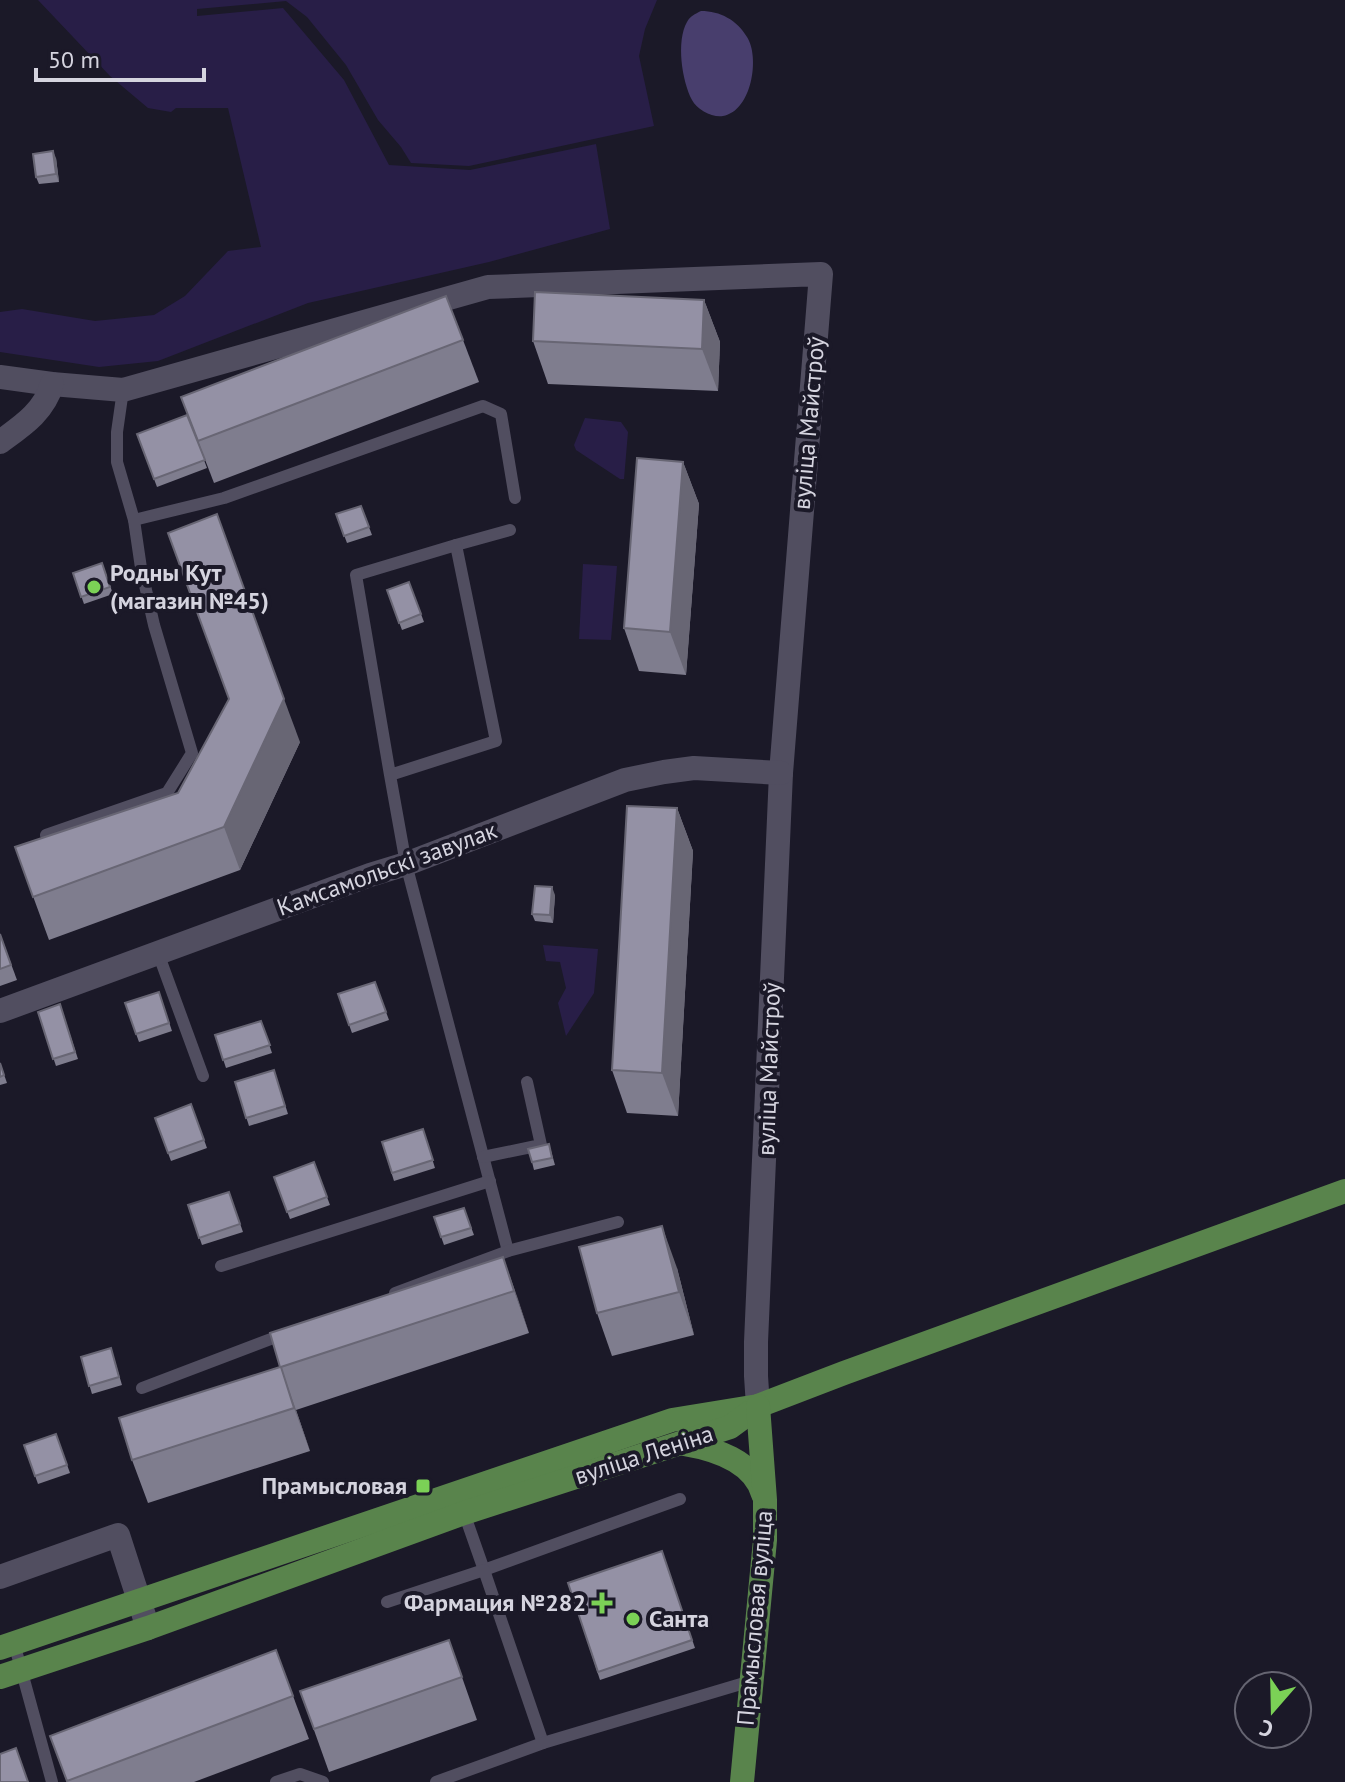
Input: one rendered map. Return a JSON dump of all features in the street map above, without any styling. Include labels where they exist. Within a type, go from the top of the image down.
[{"type":"main road","points":[[758,1406],[1345,1191]]},
{"type":"main road","name":"вуліца Леніна","points":[[7,1645],[140,1600],[461,1503],[573,1476],[681,1444],[730,1427],[758,1406]]},
{"type":"main road","name":"вуліца Леніна","points":[[10,1674],[148,1628],[672,1420],[758,1406]]},
{"type":"main road","name":"Прамысловая вуліца","points":[[742,1782],[765,1540],[758,1406]]},
{"type":"main road","points":[[681,1444],[713,1449],[727,1455],[761,1486],[765,1500]]},
{"type":"street","name":"вуліца Майстроў","points":[[0,377],[123,390],[488,287],[821,274],[781,773],[756,1342],[758,1406]]},
{"type":"street","points":[[0,442],[37,413],[52,384]]},
{"type":"street","name":"Камсамольскі завулак","points":[[0,1011],[406,864],[625,780],[694,768],[781,773]]},
{"type":"street","points":[[0,1577],[118,1535],[148,1628]]},
{"type":"lane","points":[[46,835],[167,793],[192,753],[154,625],[134,520],[117,462],[117,432],[123,390]]},
{"type":"lane","points":[[134,520],[224,498],[483,406],[501,414],[515,498]]},
{"type":"lane","points":[[508,1251],[406,864],[356,575],[510,530]]},
{"type":"lane","points":[[390,775],[496,741],[456,545]]},
{"type":"lane","points":[[158,953],[203,1076]]},
{"type":"lane","points":[[483,1157],[541,1145],[527,1082]]},
{"type":"lane","points":[[221,1266],[490,1181]]},
{"type":"lane","points":[[378,1299],[508,1251],[618,1222]]},
{"type":"lane","points":[[142,1388],[292,1331]]},
{"type":"lane","points":[[387,1602],[680,1499]]},
{"type":"lane","points":[[461,1503],[543,1743]]},
{"type":"lane","points":[[7,1645],[10,1674],[52,1782]]},
{"type":"lane","points":[[436,1782],[543,1743],[751,1681]]},
{"type":"lane","points":[[276,1782],[300,1774],[323,1782]]},
{"type":"shaded area","points":[[38,0],[657,0],[645,29],[639,56],[654,126],[469,166],[411,163],[378,120],[346,65],[307,17],[286,1],[197,9],[197,16],[283,8],[344,80],[389,165],[470,170],[596,144],[610,229],[489,262],[308,303],[158,361],[99,367],[0,352],[0,312],[22,309],[95,321],[154,315],[185,296],[228,251],[261,247],[228,108],[176,108],[171,112],[148,108],[110,76]]},
{"type":"shaded area","points":[[701,11],[733,21],[751,46],[753,69],[747,94],[733,112],[723,116],[710,114],[694,104],[683,72],[681,50],[684,30],[690,18]]},
{"type":"shaded area","points":[[585,418],[621,422],[628,432],[624,479],[576,450],[574,445]]},
{"type":"shaded area","points":[[583,564],[617,566],[611,640],[579,639]]},
{"type":"shaded area","points":[[543,945],[598,949],[594,993],[566,1036],[558,1003],[566,988],[560,962],[546,961]]},
{"type":"building","points":[[53,151],[56,174],[36,177],[33,154]]},
{"type":"building","points":[[535,292],[704,300],[702,349],[533,341]]},
{"type":"building","points":[[446,296],[463,340],[198,441],[181,397]]},
{"type":"building","points":[[187,415],[205,460],[154,479],[137,434]]},
{"type":"building","points":[[637,458],[683,462],[670,632],[624,628]]},
{"type":"building","points":[[361,506],[369,527],[344,536],[336,514]]},
{"type":"building","points":[[217,514],[284,699],[224,827],[33,897],[15,847],[178,793],[229,699],[168,533]]},
{"type":"building","name":"Родны Кут (магазин №45)","points":[[102,563],[110,587],[81,597],[73,573]]},
{"type":"building","points":[[409,582],[421,614],[399,623],[387,590]]},
{"type":"building","points":[[627,806],[677,808],[662,1073],[612,1070]]},
{"type":"building","points":[[535,886],[552,887],[550,915],[532,914]]},
{"type":"building","points":[[0,934],[11,965],[0,969]]},
{"type":"building","points":[[375,982],[386,1012],[349,1025],[338,994]]},
{"type":"building","points":[[159,992],[169,1023],[136,1034],[125,1003]]},
{"type":"building","points":[[60,1004],[75,1052],[53,1059],[38,1012]]},
{"type":"building","points":[[261,1021],[270,1045],[223,1060],[215,1035]]},
{"type":"building","points":[[274,1070],[285,1106],[246,1118],[235,1082]]},
{"type":"building","points":[[191,1104],[204,1140],[168,1153],[155,1118]]},
{"type":"building","points":[[423,1129],[433,1160],[392,1173],[382,1142]]},
{"type":"building","points":[[549,1144],[552,1158],[532,1162],[528,1149]]},
{"type":"building","points":[[314,1162],[327,1197],[287,1212],[274,1177]]},
{"type":"building","points":[[229,1192],[240,1224],[199,1238],[188,1205]]},
{"type":"building","points":[[464,1208],[471,1228],[441,1237],[434,1217]]},
{"type":"building","points":[[662,1226],[679,1292],[597,1313],[579,1247]]},
{"type":"building","points":[[503,1257],[514,1291],[281,1367],[294,1408],[132,1460],[119,1418],[280,1367],[270,1333]]},
{"type":"building","points":[[111,1348],[119,1377],[89,1386],[81,1357]]},
{"type":"building","points":[[56,1434],[67,1465],[35,1476],[24,1445]]},
{"type":"building","name":"Санта","points":[[662,1551],[692,1640],[598,1672],[568,1583]]},
{"type":"building","points":[[449,1640],[462,1677],[314,1729],[300,1691]]},
{"type":"building","points":[[276,1650],[293,1696],[67,1781],[50,1736]]},
{"type":"building","points":[[16,1748],[28,1782],[0,1782],[0,1754]]},
{"type":"place","name":"Родны Кут (магазин №45)","points":[[94,587]]},
{"type":"place","name":"Прамысловая","points":[[423,1486]]},
{"type":"place","name":"Фармация №282","points":[[602,1603]]},
{"type":"place","name":"Санта","points":[[633,1619]]}]
